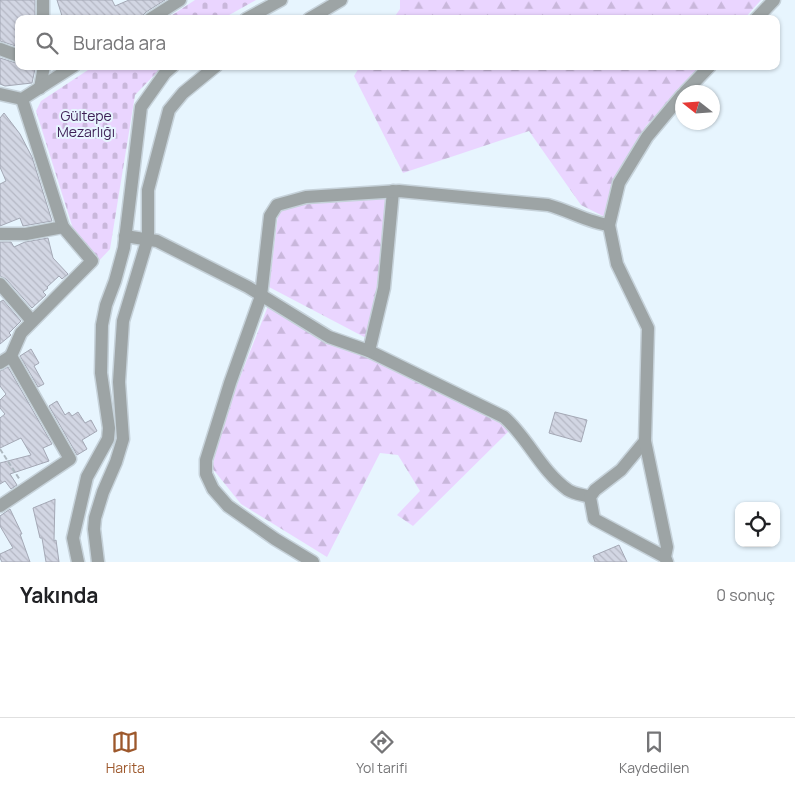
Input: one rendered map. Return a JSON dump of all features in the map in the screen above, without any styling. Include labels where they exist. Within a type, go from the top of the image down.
[{"type":"street","points":[[43,0],[43,15]]},
{"type":"street","points":[[156,15],[180,0]]},
{"type":"street","points":[[253,15],[281,0]]},
{"type":"street","points":[[316,15],[341,0]]},
{"type":"street","points":[[760,15],[774,0]]},
{"type":"street","points":[[0,50],[15,55]]},
{"type":"street","points":[[40,88],[43,70]]},
{"type":"street","points":[[1,97],[22,99],[68,70]]},
{"type":"street","points":[[78,562],[73,538],[88,477],[108,439],[109,428],[101,373],[102,326],[106,304],[115,281],[126,236],[141,107],[168,70]]},
{"type":"street","points":[[98,562],[94,518],[123,439],[119,382],[122,321],[148,238],[148,190],[169,110],[183,93],[211,70]]},
{"type":"street","points":[[692,85],[706,70]]},
{"type":"street","points":[[1,504],[70,459],[5,359],[21,333],[92,261],[63,227],[22,99]]},
{"type":"street","points":[[645,441],[621,470],[595,490],[590,497],[594,519],[666,559],[667,547],[645,441],[648,328],[617,264],[609,225],[619,183],[647,137],[675,104]]},
{"type":"street","points":[[313,562],[275,539],[228,506],[213,489],[206,474],[206,460],[230,383],[261,296],[270,216],[277,204],[306,197],[393,192],[399,190],[548,205],[564,209],[602,225],[609,225]]},
{"type":"street","points":[[369,351],[384,288],[393,192]]},
{"type":"street","points":[[0,234],[26,234],[63,227]]},
{"type":"street","points":[[126,236],[148,238],[157,241],[240,283],[329,337],[369,351],[504,417],[515,427],[549,472],[569,491],[590,497]]},
{"type":"street","points":[[0,284],[32,321]]},
{"type":"path","points":[[0,449],[25,488]]},
{"type":"green space","points":[[195,0],[256,0],[229,15],[172,15]]},
{"type":"green space","points":[[400,0],[761,0],[748,15],[396,15],[400,9]]},
{"type":"green space","name":"Gültepe Mezarlığı","points":[[88,70],[159,70],[135,95],[110,249],[96,264],[75,235],[36,111],[41,101]]},
{"type":"green space","points":[[358,70],[696,70],[683,85],[675,85],[675,94],[646,126],[605,217],[581,205],[529,131],[403,173],[354,76]]},
{"type":"green space","points":[[390,194],[381,291],[368,339],[269,287],[278,215],[283,209],[295,204]]},
{"type":"green space","points":[[268,306],[370,355],[511,429],[413,526],[397,515],[420,491],[398,455],[380,453],[327,557],[241,504],[212,468],[224,418]]},
{"type":"building","points":[[0,0],[35,0],[35,15],[15,15],[15,46],[0,41]]},
{"type":"building","points":[[57,0],[112,0],[115,6],[129,0],[165,0],[143,15],[62,15]]},
{"type":"building","points":[[0,58],[15,63],[15,70],[35,70],[32,83],[5,86],[0,84]]},
{"type":"building","points":[[4,113],[20,134],[32,157],[52,221],[23,226],[20,218],[0,226],[0,184],[6,181],[0,167],[0,118]]},
{"type":"building","points":[[48,238],[53,258],[68,274],[62,279],[59,276],[47,287],[43,292],[46,295],[32,308],[6,279],[0,276],[0,242],[11,242],[14,247],[25,242]]},
{"type":"building","points":[[3,300],[21,321],[9,333],[11,335],[0,344],[0,302]]},
{"type":"building","points":[[31,349],[39,363],[34,366],[44,384],[38,387],[20,356]]},
{"type":"building","points":[[8,367],[52,444],[43,448],[49,461],[10,474],[17,485],[11,489],[5,481],[0,484],[0,463],[31,455],[21,438],[0,448],[0,418],[5,414],[0,408],[0,400],[6,394],[0,386],[0,371]]},
{"type":"building","points":[[57,401],[65,415],[69,412],[72,416],[78,412],[85,423],[91,420],[97,431],[82,440],[87,449],[77,455],[49,406]]},
{"type":"building","points":[[555,412],[587,420],[581,442],[549,433]]},
{"type":"building","points":[[55,499],[54,541],[56,540],[59,562],[46,562],[42,538],[40,538],[33,508]]},
{"type":"building","points":[[10,509],[22,534],[20,534],[30,562],[2,562],[0,558],[0,554],[13,548],[0,526],[0,516]]},
{"type":"building","points":[[619,545],[627,562],[595,562],[593,556]]}]
